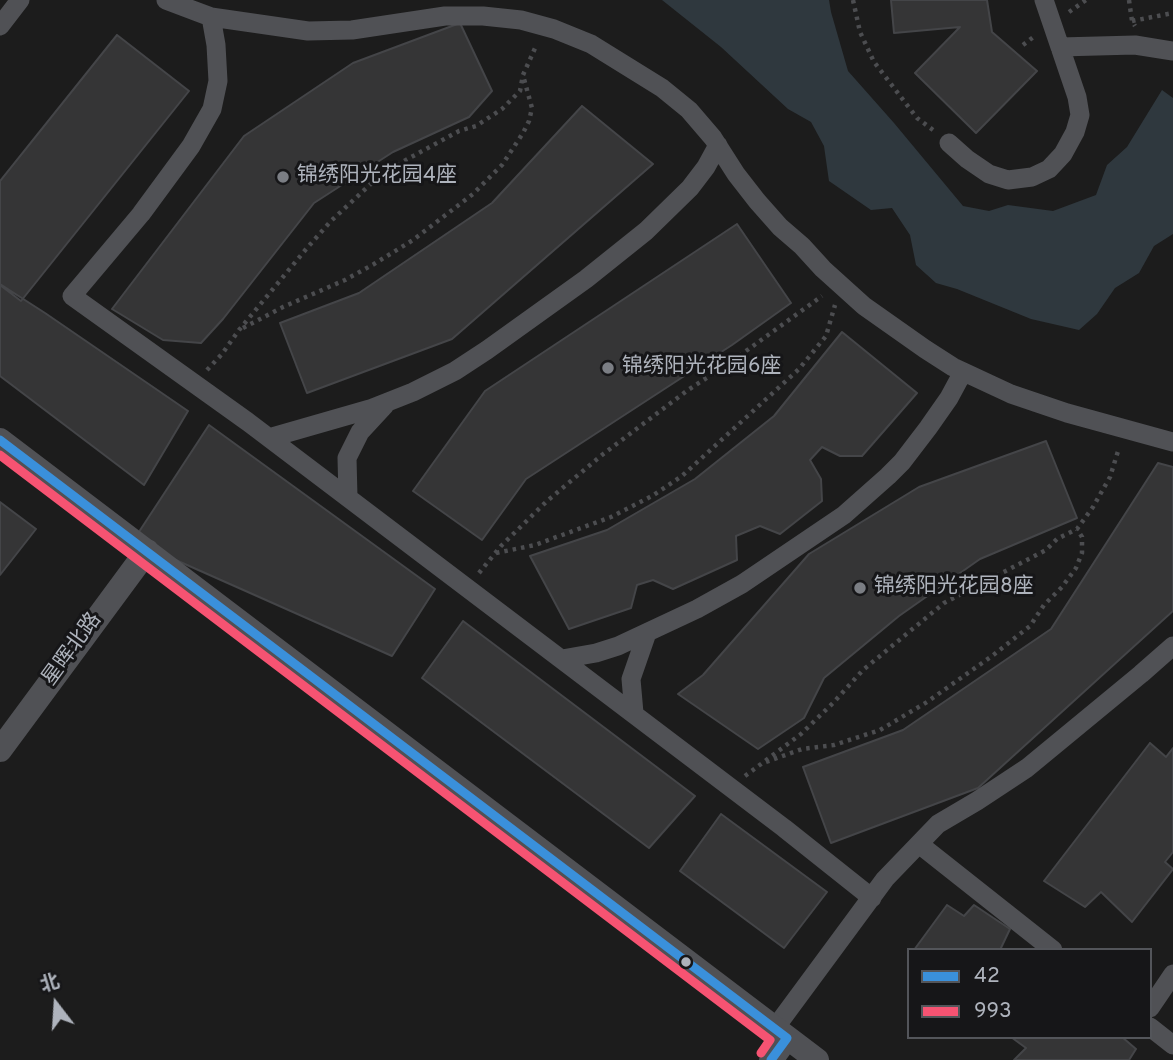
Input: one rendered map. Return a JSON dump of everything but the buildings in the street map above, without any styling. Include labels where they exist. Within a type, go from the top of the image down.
[{"type":"street","points":[[0,26],[20,0]]},
{"type":"street","points":[[166,0],[211,18],[308,31],[352,30],[445,16],[483,16],[521,20],[591,44],[662,88],[689,110],[718,145],[736,174],[780,227],[864,306],[925,349],[963,372],[1011,394],[1067,413],[1173,442]]},
{"type":"street","points":[[948,143],[989,174],[1008,180],[1032,177],[1049,169],[1063,154],[1075,132],[1080,115],[1077,97],[1044,0]]},
{"type":"street","points":[[211,18],[218,81],[212,109],[191,146],[141,214],[72,296],[348,497],[634,713],[872,898]]},
{"type":"street","points":[[1060,47],[1135,45],[1173,51]]},
{"type":"street","points":[[269,438],[370,409],[455,371],[615,256],[654,224],[706,167],[718,145]]},
{"type":"street","points":[[562,659],[618,646],[697,609],[742,584],[844,515],[902,462],[928,428],[963,372]]},
{"type":"street","points":[[348,497],[347,457],[360,432],[388,401]]},
{"type":"street","points":[[0,440],[817,1060]]},
{"type":"street","name":"星晖北路","points":[[0,750],[146,551]]},
{"type":"street","points":[[634,713],[631,679],[647,633]]},
{"type":"street","points":[[771,1060],[781,1033],[872,898],[919,844],[939,824],[1027,768],[1173,646]]},
{"type":"street","points":[[919,844],[1050,948]]},
{"type":"street","points":[[1152,1005],[1173,974]]},
{"type":"street","points":[[1152,1029],[1173,1045]]},
{"type":"path","points":[[853,0],[860,32],[874,62],[916,118],[948,143]]},
{"type":"path","points":[[1132,21],[1173,13]]},
{"type":"path","points":[[194,384],[222,355],[239,330],[331,221],[375,180],[459,131],[476,126],[502,109],[520,91],[529,58],[547,27]]},
{"type":"path","points":[[239,330],[374,264],[413,240],[473,194],[502,164],[519,141],[529,121],[532,108],[523,75]]},
{"type":"path","points":[[496,553],[535,545],[611,517],[652,496],[682,476],[799,369],[825,336],[837,300],[839,284]]},
{"type":"path","points":[[467,587],[547,501],[602,454],[839,284]]},
{"type":"path","points":[[731,788],[801,734],[834,703],[863,670],[944,603],[1046,550],[1057,539],[1077,529],[1110,477],[1125,430]]},
{"type":"path","points":[[762,763],[802,749],[834,745],[880,730],[927,702],[992,656],[1030,626],[1076,568],[1083,553],[1082,537],[1077,529]]},
{"type":"shaded area","points":[[662,0],[829,0],[848,71],[963,206],[989,211],[1008,205],[1053,211],[1096,195],[1107,165],[1127,147],[1162,90],[1173,98],[1173,234],[1154,246],[1139,273],[1115,288],[1097,314],[1079,330],[1031,319],[936,283],[916,265],[910,235],[892,208],[871,210],[829,181],[824,146],[811,122],[788,109],[721,47]]},
{"type":"transit line","name":"42","points":[[0,440],[787,1038],[771,1060]]},
{"type":"transit line","name":"993","points":[[0,455],[770,1040],[761,1053]]},
{"type":"place","name":"锦绣阳光花园4座","points":[[283,177]]},
{"type":"place","name":"锦绣阳光花园6座","points":[[608,368]]},
{"type":"place","name":"锦绣阳光花园8座","points":[[860,588]]}]
